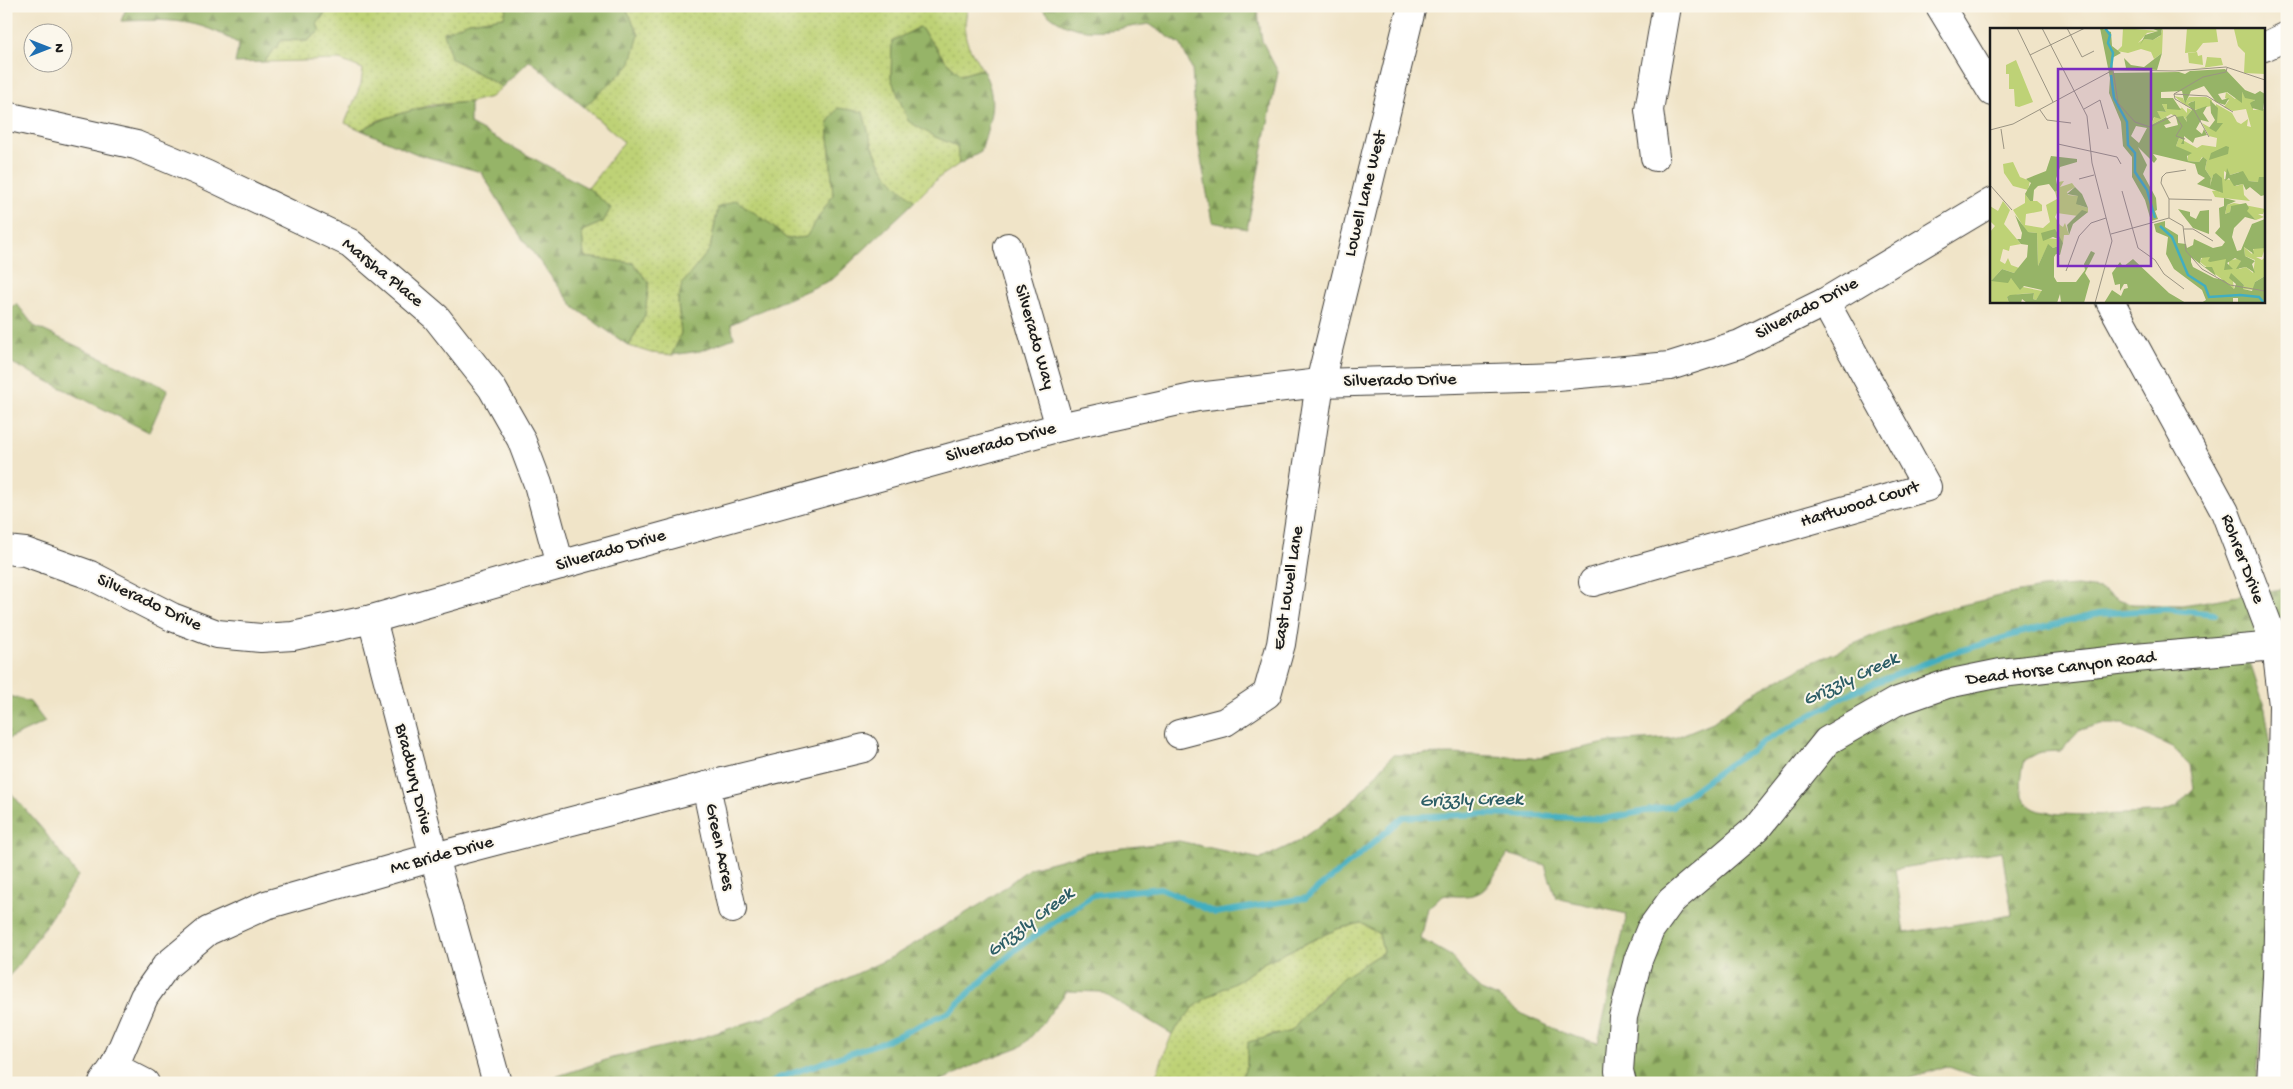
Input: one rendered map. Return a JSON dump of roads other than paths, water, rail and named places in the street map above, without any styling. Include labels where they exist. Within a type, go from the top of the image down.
[{"type":"street","name":"Lowell Lane West","points":[[1320,383],[1412,6]]},
{"type":"street","points":[[1655,157],[1649,110],[1667,6]]},
{"type":"street","points":[[1940,6],[1990,89]]},
{"type":"street","points":[[2266,45],[2287,36]]},
{"type":"street","name":"Marsha Place","points":[[6,116],[136,145],[205,174],[350,243],[436,317],[492,388],[521,439],[538,484],[560,565]]},
{"type":"street","name":"Silverado Drive","points":[[6,550],[25,552],[90,575],[172,617],[217,634],[261,638],[292,636],[372,619],[1060,427],[1197,397],[1320,383],[1557,376],[1670,366],[1740,344],[1825,302],[1990,203]]},
{"type":"street","name":"Silverado Way","points":[[1008,247],[1060,427]]},
{"type":"street","name":"Hartwood Court","points":[[1593,582],[1927,487],[1825,302]]},
{"type":"street","name":"Rohrer Drive","points":[[2111,302],[2224,512],[2276,646],[2283,705],[2277,977],[2271,1083]]},
{"type":"street","name":"East Lowell Lane","points":[[1178,734],[1225,722],[1267,694],[1281,644],[1320,383]]},
{"type":"street","name":"Bradbury Drive","points":[[372,619],[434,857],[497,1083]]},
{"type":"street","name":"Dead Horse Canyon Road","points":[[1622,1083],[1619,1071],[1623,1017],[1638,960],[1650,930],[1671,901],[1757,828],[1827,741],[1895,702],[1947,684],[2001,673],[2135,658],[2276,646]]},
{"type":"street","name":"Mc Bride Drive","points":[[108,1075],[144,997],[166,966],[208,931],[266,905],[434,857],[706,786],[864,748]]},
{"type":"street","name":"Green Acres","points":[[706,786],[732,909]]},
{"type":"street","points":[[108,1075],[145,1083]]},
{"type":"waterway","name":"Grizzly Creek","points":[[772,1083],[781,1077],[886,1041],[949,1012],[1016,949],[1093,895],[1160,888],[1215,913],[1306,898],[1403,817],[1486,814],[1604,819],[1672,806],[1768,739],[1854,691],[1949,654],[2020,633],[2098,614],[2165,609],[2215,614]]}]
